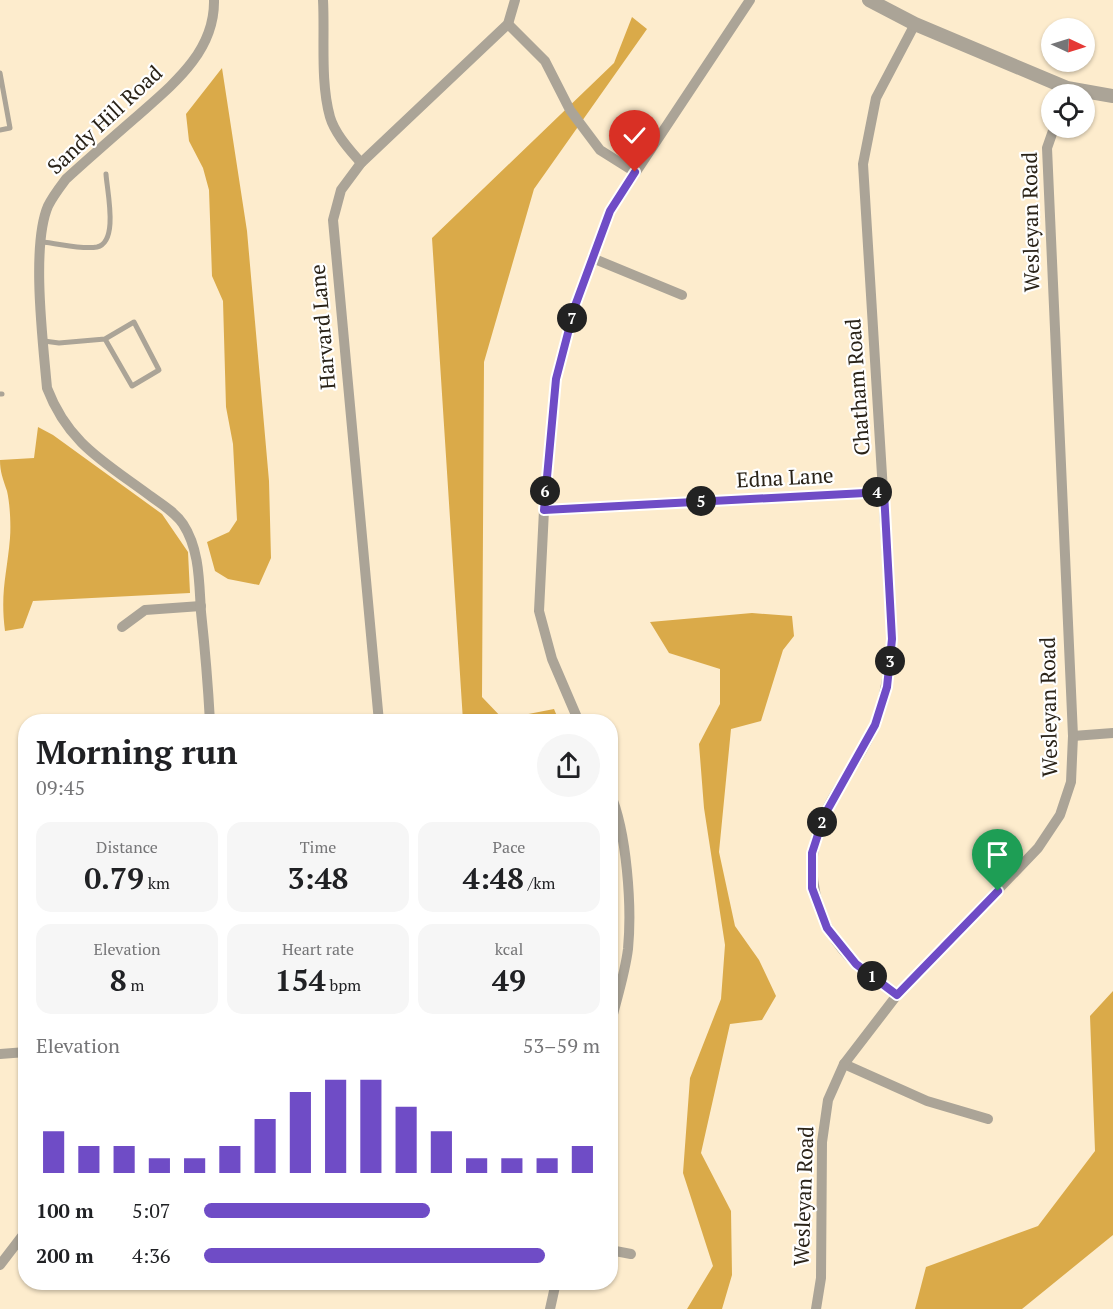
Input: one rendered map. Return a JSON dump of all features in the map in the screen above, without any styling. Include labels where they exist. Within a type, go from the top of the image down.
[{"type":"street","name":"Sandy Hill Road","points":[[209,714],[201,587],[188,532],[181,521],[165,507],[83,447],[67,429],[47,388],[40,242],[48,207],[66,179],[183,75],[199,53],[210,31],[214,0]]},
{"type":"street","points":[[324,0],[326,87],[330,118],[345,144],[362,163]]},
{"type":"street","points":[[515,0],[508,24],[544,61],[570,110],[600,150],[635,172]]},
{"type":"street","points":[[576,714],[552,659],[539,611],[544,510],[556,379],[575,306],[610,211],[750,0]]},
{"type":"street","points":[[869,0],[915,24],[1050,84]]},
{"type":"street","name":"Harvard Lane","points":[[378,714],[333,220],[341,190],[362,163],[508,24]]},
{"type":"street","name":"Chatham Road","points":[[897,995],[856,964],[827,928],[812,888],[812,853],[824,816],[875,725],[887,687],[892,639],[863,164],[876,98],[915,24]]},
{"type":"street","points":[[1095,94],[1113,96]]},
{"type":"street","name":"Wesleyan Road","points":[[816,1309],[821,1278],[822,1142],[828,1100],[844,1064],[897,995],[1038,848],[1060,816],[1071,782],[1073,736],[1047,148],[1050,138]]},
{"type":"street","points":[[592,258],[682,296]]},
{"type":"street","name":"Edna Lane","points":[[544,510],[884,492]]},
{"type":"street","points":[[122,627],[145,610],[201,606]]},
{"type":"street","points":[[1073,736],[1113,733]]},
{"type":"street","points":[[618,826],[624,850],[628,899],[628,949],[618,992]]},
{"type":"street","points":[[0,1054],[18,1053]]},
{"type":"street","points":[[844,1064],[927,1101],[988,1119]]},
{"type":"street","points":[[0,1265],[18,1241]]},
{"type":"street","points":[[618,1252],[631,1254]]},
{"type":"street","points":[[550,1309],[554,1290]]},
{"type":"lane","points":[[0,73],[10,128],[0,130]]},
{"type":"lane","points":[[40,242],[90,247],[104,243],[111,230],[106,174]]},
{"type":"lane","points":[[44,341],[59,343],[105,339],[134,321],[159,370],[132,386],[105,339]]},
{"type":"shaded area","points":[[632,17],[647,29],[534,189],[484,362],[482,697],[498,714],[463,714],[432,238],[614,63]]},
{"type":"shaded area","points":[[222,68],[247,231],[269,481],[271,558],[259,585],[228,579],[215,571],[207,542],[229,532],[237,520],[233,444],[226,407],[223,301],[212,276],[209,190],[203,168],[189,141],[186,114]]},
{"type":"shaded area","points":[[38,427],[53,435],[162,514],[188,552],[190,593],[33,601],[23,628],[5,631],[4,594],[10,521],[8,496],[0,460],[34,458]]},
{"type":"shaded area","points":[[752,613],[792,616],[794,636],[783,650],[761,721],[731,729],[719,852],[735,926],[759,960],[776,996],[762,1020],[730,1024],[701,1153],[731,1211],[732,1275],[722,1309],[687,1309],[713,1266],[683,1173],[690,1078],[721,999],[725,945],[704,808],[699,744],[720,704],[720,669],[669,653],[650,622]]},
{"type":"shaded area","points":[[554,709],[556,714],[528,714]]},
{"type":"shaded area","points":[[1113,991],[1113,1235],[1022,1309],[915,1309],[926,1267],[1038,1226],[1095,1151],[1090,1016]]},
{"type":"route","points":[[635,172],[610,211],[575,306],[556,379],[544,510],[884,492],[892,639],[887,687],[875,725],[824,816],[812,853],[812,888],[827,928],[856,964],[897,995],[958,935],[998,891]]}]
